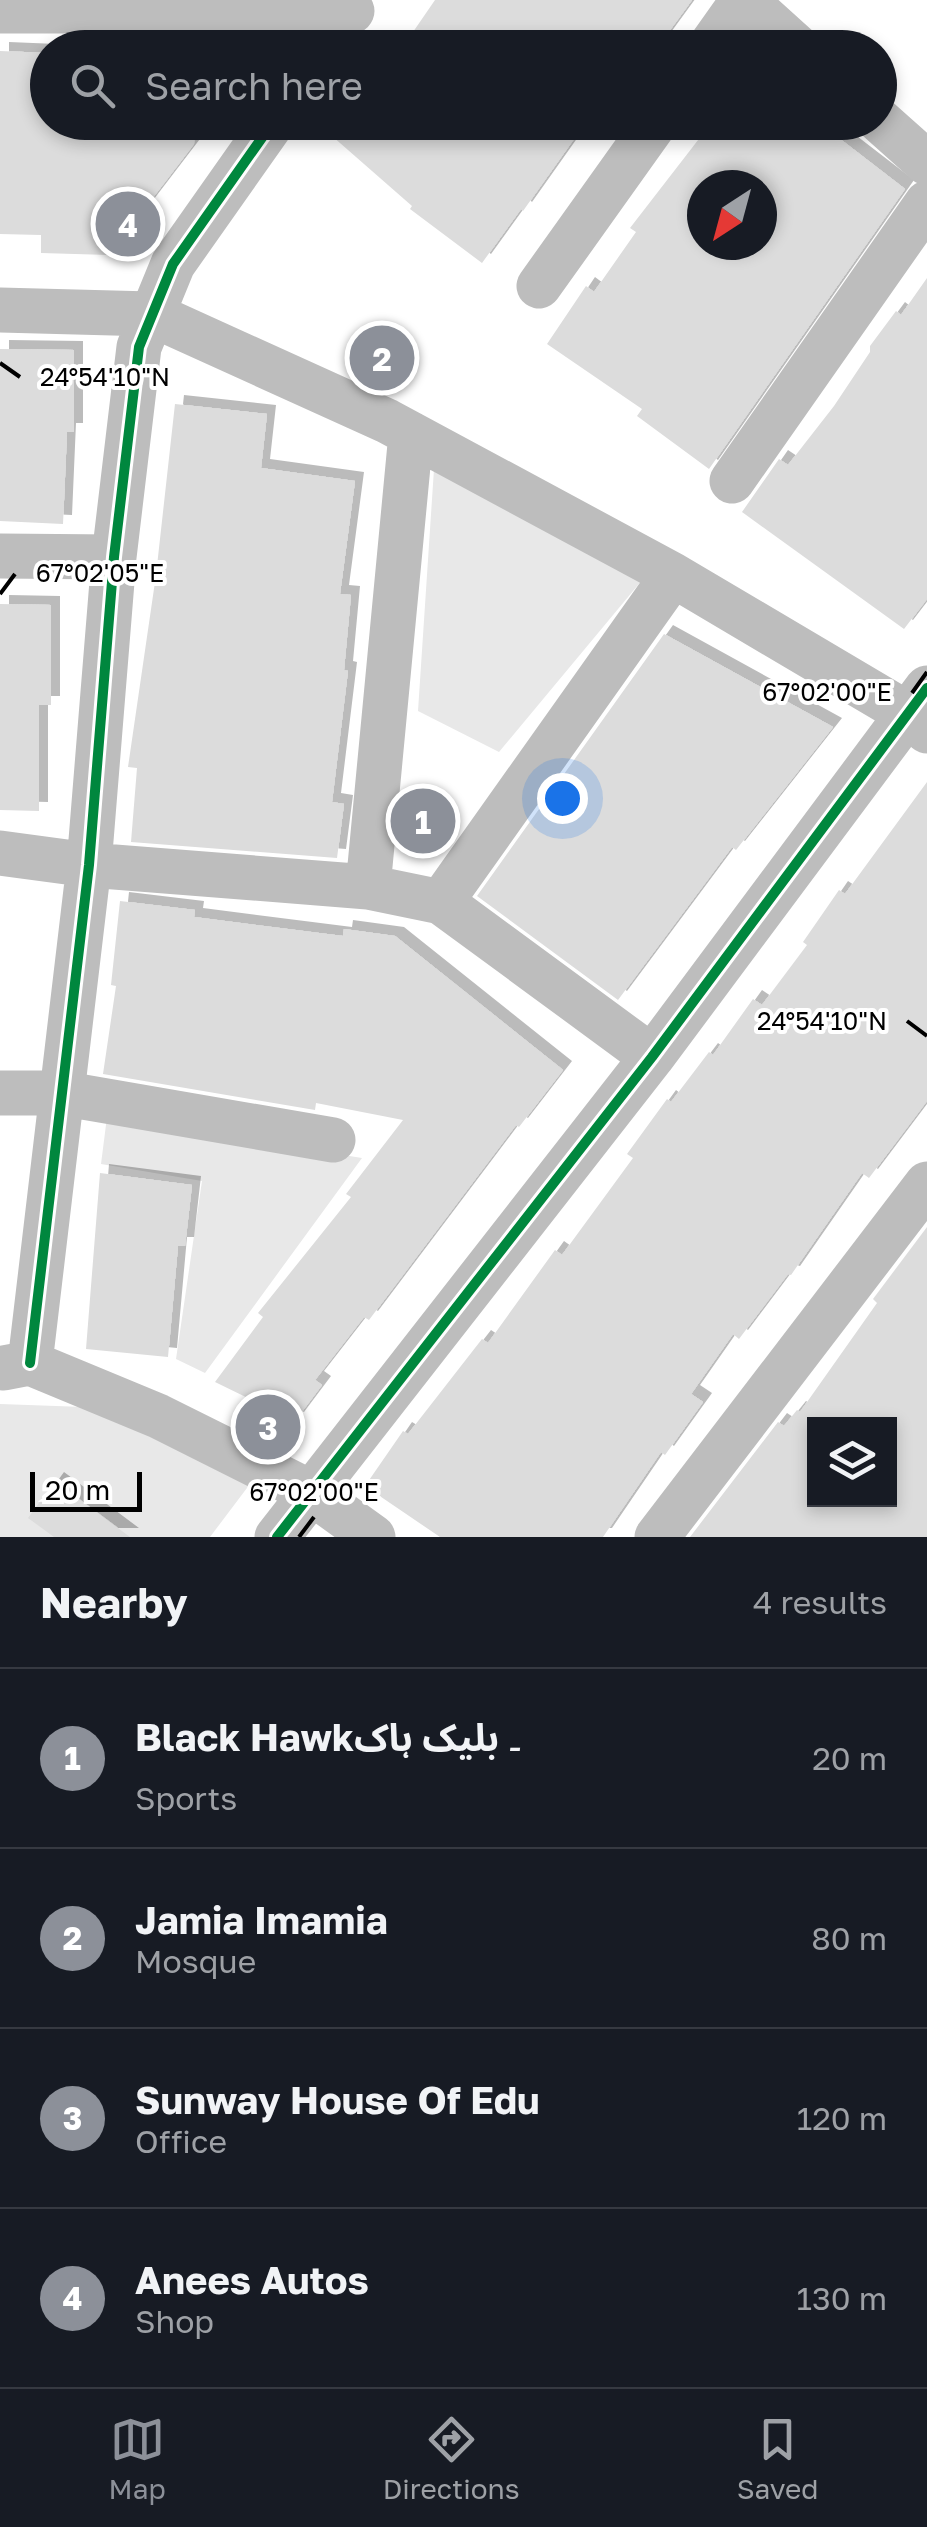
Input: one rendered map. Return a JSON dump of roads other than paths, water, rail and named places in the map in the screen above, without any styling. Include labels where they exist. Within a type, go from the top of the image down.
[{"type":"street","points":[[723,30],[744,0],[778,30]]},
{"type":"street","points":[[0,11],[103,4],[355,5]]},
{"type":"street","points":[[338,30],[355,5]]},
{"type":"street","points":[[897,136],[927,163]]},
{"type":"street","points":[[259,140],[173,264],[139,347],[114,557],[89,865],[60,1093],[15,1366],[158,1416],[312,1493],[374,1537]]},
{"type":"street","points":[[540,286],[643,140]]},
{"type":"street","points":[[732,481],[927,202]]},
{"type":"street","points":[[0,310],[150,314],[411,434],[921,711],[277,1537]]},
{"type":"street","points":[[368,887],[411,434]]},
{"type":"street","points":[[0,556],[114,557]]},
{"type":"street","points":[[441,902],[673,575]]},
{"type":"street","points":[[0,853],[89,865],[368,887],[441,902],[652,1057]]},
{"type":"street","points":[[0,1093],[60,1093],[333,1140]]},
{"type":"street","points":[[658,1537],[927,1184]]},
{"type":"place","name":"Anees Autos","points":[[128,224]]},
{"type":"place","name":"Jamia Imamia","points":[[382,358]]},
{"type":"place","name":"Black Hawk۔ بلیک ہاک","points":[[423,821]]},
{"type":"place","name":"Sunway House Of Edu","points":[[268,1427]]}]
